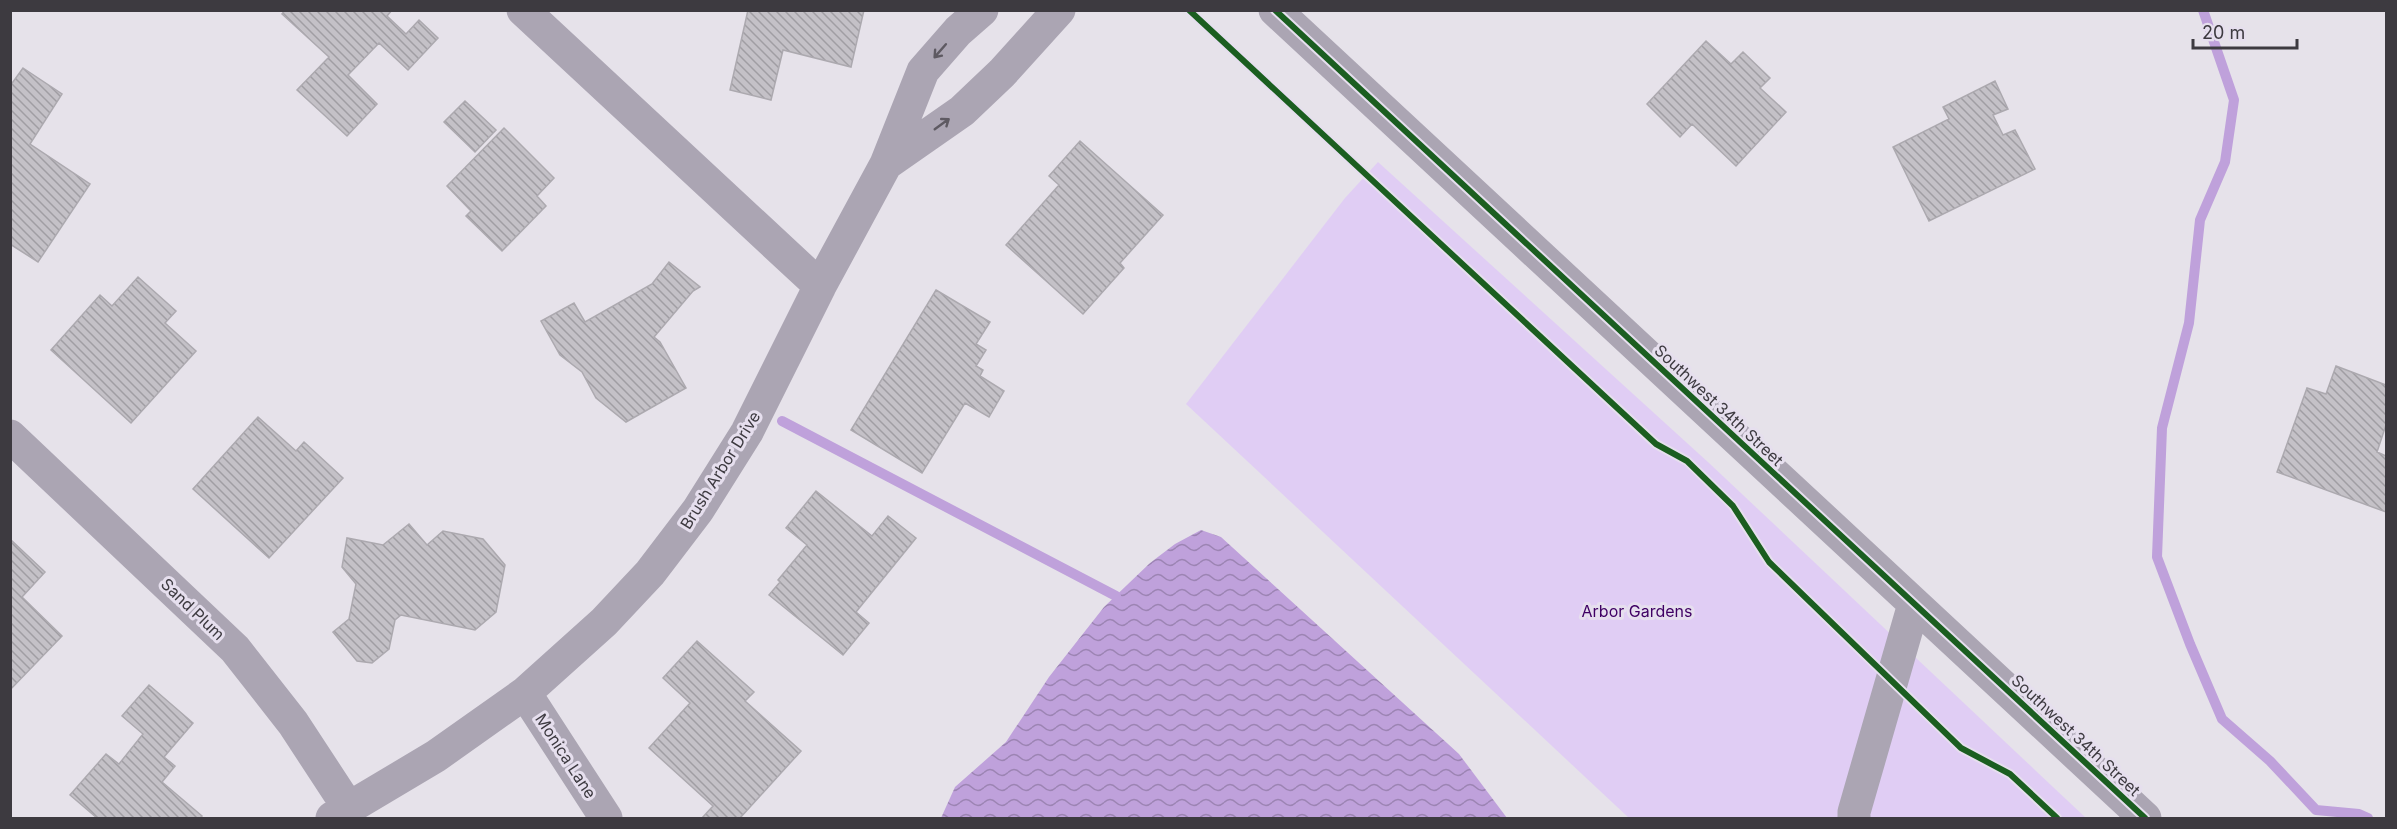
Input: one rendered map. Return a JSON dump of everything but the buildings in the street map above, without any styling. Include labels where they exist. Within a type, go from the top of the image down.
[{"type":"street","points":[[523,10],[820,286]]},
{"type":"street","name":"Brush Arbor Drive","points":[[340,813],[436,756],[525,693],[611,614],[650,573],[698,510],[747,432],[820,286],[886,164],[923,71],[958,31],[982,10]]},
{"type":"street","name":"Southwest 34th Street","points":[[1275,10],[2145,819]]},
{"type":"street","name":"Brush Arbor Drive","points":[[886,164],[962,111],[1002,73],[1052,13]]},
{"type":"street","name":"Sand Plum","points":[[10,436],[235,649],[292,723],[340,813]]},
{"type":"street","points":[[1854,819],[1854,812],[1914,604]]},
{"type":"street","name":"Monica Lane","points":[[525,693],[606,819]]},
{"type":"green space","name":"Arbor Gardens","points":[[1378,162],[1709,463],[2086,818],[1629,818],[1186,404],[1345,198]]},
{"type":"water","points":[[1201,530],[1221,537],[1459,754],[1507,818],[941,818],[955,787],[1006,742],[1049,677],[1104,607],[1150,563],[1175,544]]},
{"type":"waterway","points":[[2203,10],[2234,100],[2225,162],[2200,220],[2189,323],[2162,428],[2157,557],[2222,719],[2270,761],[2316,810],[2359,814],[2368,818]]},
{"type":"waterway","points":[[782,421],[1116,596]]},
{"type":"cycle path","points":[[1189,10],[1656,444],[1687,461],[1733,506],[1769,562],[1961,748],[2010,774],[2057,818]]},
{"type":"cycle path","points":[[1275,10],[2145,818]]}]
